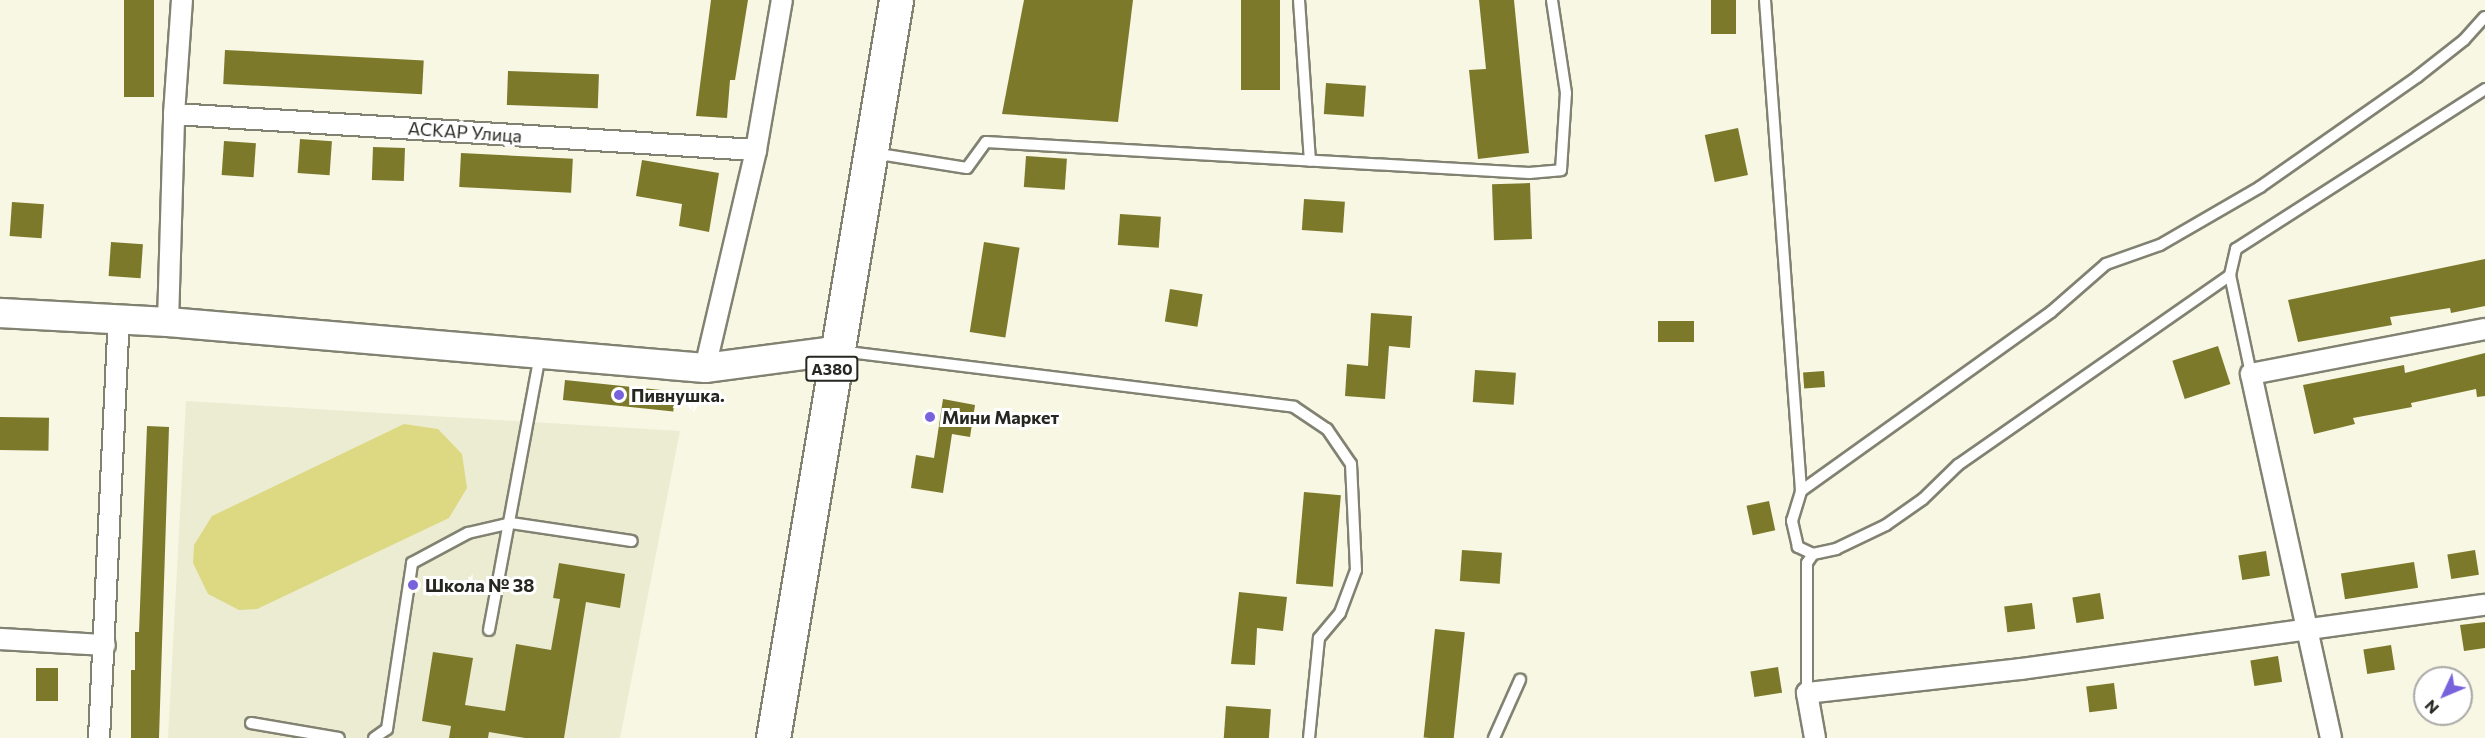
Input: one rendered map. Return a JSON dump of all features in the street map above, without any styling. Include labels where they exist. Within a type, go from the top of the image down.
[{"type":"highway","name":"A380","points":[[772,738],[835,351],[896,0]]},
{"type":"street","points":[[168,322],[174,114],[182,0]]},
{"type":"street","points":[[705,368],[756,150],[782,0]]},
{"type":"street","name":"АСКАР Улица","points":[[174,114],[756,150]]},
{"type":"street","points":[[0,313],[168,322],[705,368],[835,351]]},
{"type":"street","points":[[99,738],[119,320]]},
{"type":"street","points":[[2331,738],[2251,374],[2485,330]]},
{"type":"street","points":[[1815,738],[1807,693],[2309,632],[2485,605]]},
{"type":"street","points":[[0,639],[105,645]]},
{"type":"lane","points":[[1299,0],[1310,161]]},
{"type":"lane","points":[[869,153],[968,168],[986,142],[1529,173],[1561,170],[1566,93],[1552,0]]},
{"type":"lane","points":[[1765,0],[1801,491],[1792,521],[1798,547],[1813,554],[1836,549],[1886,525],[1923,499],[1958,465],[2230,275]]},
{"type":"lane","points":[[1801,491],[2051,312],[2106,264],[2160,245],[2260,187],[2417,76],[2464,40],[2485,17]]},
{"type":"lane","points":[[2251,374],[2230,275],[2236,249],[2485,89]]},
{"type":"lane","points":[[835,351],[1294,407],[1328,429],[1351,464],[1356,570],[1340,613],[1319,638],[1309,738]]},
{"type":"lane","points":[[489,630],[511,523],[540,354]]},
{"type":"lane","points":[[374,738],[387,729],[412,563],[468,533],[511,523],[632,541]]},
{"type":"lane","points":[[1807,693],[1807,563],[1813,554]]},
{"type":"lane","points":[[1494,738],[1520,680]]},
{"type":"lane","points":[[251,723],[339,738]]},
{"type":"shaded area","name":"Школа № 38","points":[[186,401],[680,431],[620,738],[168,738]]},
{"type":"shaded area","points":[[404,424],[438,429],[462,454],[467,488],[449,518],[257,609],[239,610],[208,594],[193,563],[194,545],[212,516]]},
{"type":"building","points":[[124,0],[154,0],[154,97],[124,97]]},
{"type":"building","points":[[711,0],[748,0],[735,80],[730,80],[727,118],[696,116]]},
{"type":"building","points":[[1024,0],[1133,0],[1118,122],[1002,114]]},
{"type":"building","points":[[1241,0],[1280,0],[1280,90],[1241,90]]},
{"type":"building","points":[[1479,0],[1514,0],[1529,153],[1478,159],[1469,70],[1486,69]]},
{"type":"building","points":[[1711,0],[1736,0],[1736,34],[1711,34]]},
{"type":"building","points":[[225,50],[424,60],[422,94],[223,84]]},
{"type":"building","points":[[508,71],[599,74],[598,108],[507,105]]},
{"type":"building","points":[[1326,83],[1366,86],[1364,117],[1324,114]]},
{"type":"building","points":[[1738,128],[1748,175],[1715,182],[1705,135]]},
{"type":"building","points":[[300,139],[332,141],[330,175],[298,173]]},
{"type":"building","points":[[224,141],[256,143],[254,177],[222,175]]},
{"type":"building","points":[[373,147],[405,148],[404,181],[372,180]]},
{"type":"building","points":[[461,153],[573,159],[571,193],[459,187]]},
{"type":"building","points":[[1026,156],[1067,159],[1065,190],[1024,187]]},
{"type":"building","points":[[642,160],[719,173],[709,232],[679,226],[682,204],[636,196]]},
{"type":"building","points":[[1530,183],[1532,239],[1494,240],[1492,184]]},
{"type":"building","points":[[1304,199],[1345,202],[1343,233],[1302,230]]},
{"type":"building","points":[[12,202],[44,204],[42,238],[10,236]]},
{"type":"building","points":[[1120,214],[1161,217],[1159,248],[1118,245]]},
{"type":"building","points":[[111,242],[143,244],[141,278],[109,276]]},
{"type":"building","points":[[984,242],[1020,248],[1005,338],[970,332]]},
{"type":"building","points":[[2485,259],[2485,306],[2451,313],[2450,308],[2390,317],[2392,325],[2298,342],[2288,300]]},
{"type":"building","points":[[1170,289],[1203,294],[1197,327],[1165,322]]},
{"type":"building","points":[[1371,313],[1412,316],[1410,348],[1389,346],[1385,399],[1345,396],[1347,364],[1368,366]]},
{"type":"building","points":[[1658,321],[1694,321],[1694,342],[1658,342]]},
{"type":"building","points":[[2218,346],[2230,384],[2185,399],[2172,361]]},
{"type":"building","points":[[2485,353],[2485,396],[2477,397],[2476,389],[2411,403],[2412,407],[2353,418],[2355,424],[2314,434],[2303,385],[2404,365],[2405,373]]},
{"type":"building","points":[[1475,370],[1516,373],[1514,405],[1473,402]]},
{"type":"building","points":[[1824,371],[1825,387],[1804,388],[1803,372]]},
{"type":"building","name":"Пивнушка.","points":[[565,380],[675,392],[673,411],[563,400]]},
{"type":"building","points":[[943,399],[975,405],[970,437],[952,434],[943,493],[911,488],[916,455],[934,458]]},
{"type":"building","points":[[0,417],[49,418],[48,451],[0,450]]},
{"type":"building","points":[[147,426],[169,427],[159,738],[131,738],[131,670],[135,670],[135,632],[139,632]]},
{"type":"building","points":[[1304,492],[1341,495],[1333,587],[1296,584]]},
{"type":"building","points":[[1769,501],[1775,530],[1753,535],[1747,506]]},
{"type":"building","points":[[1462,550],[1502,553],[1500,584],[1460,581]]},
{"type":"building","points":[[2475,550],[2479,575],[2451,579],[2447,554]]},
{"type":"building","points":[[2266,551],[2270,576],[2242,580],[2238,555]]},
{"type":"building","points":[[2414,562],[2418,588],[2345,599],[2341,574]]},
{"type":"building","points":[[559,563],[625,574],[620,608],[586,602],[564,738],[525,738],[489,732],[488,738],[449,738],[451,726],[422,721],[433,652],[473,658],[465,705],[505,711],[516,644],[551,650],[560,599],[553,598]]},
{"type":"building","points":[[1239,592],[1287,597],[1283,631],[1257,628],[1255,665],[1231,664]]},
{"type":"building","points":[[2100,593],[2104,619],[2076,623],[2072,597]]},
{"type":"building","points":[[2032,603],[2035,629],[2007,632],[2004,606]]},
{"type":"building","points":[[2485,622],[2485,648],[2464,651],[2460,625]]},
{"type":"building","points":[[1435,629],[1465,632],[1454,738],[1424,737]]},
{"type":"building","points":[[2391,645],[2395,670],[2367,674],[2363,649]]},
{"type":"building","points":[[2278,656],[2282,682],[2254,686],[2250,660]]},
{"type":"building","points":[[1778,667],[1782,693],[1754,697],[1750,671]]},
{"type":"building","points":[[36,668],[58,668],[58,701],[36,701]]},
{"type":"building","points":[[2114,683],[2117,709],[2089,712],[2086,686]]},
{"type":"building","points":[[1226,706],[1271,709],[1269,738],[1224,738]]},
{"type":"place","name":"Пивнушка.","points":[[619,395]]},
{"type":"place","name":"Мини Маркет","points":[[930,417]]},
{"type":"place","name":"Школа № 38","points":[[413,585]]}]
